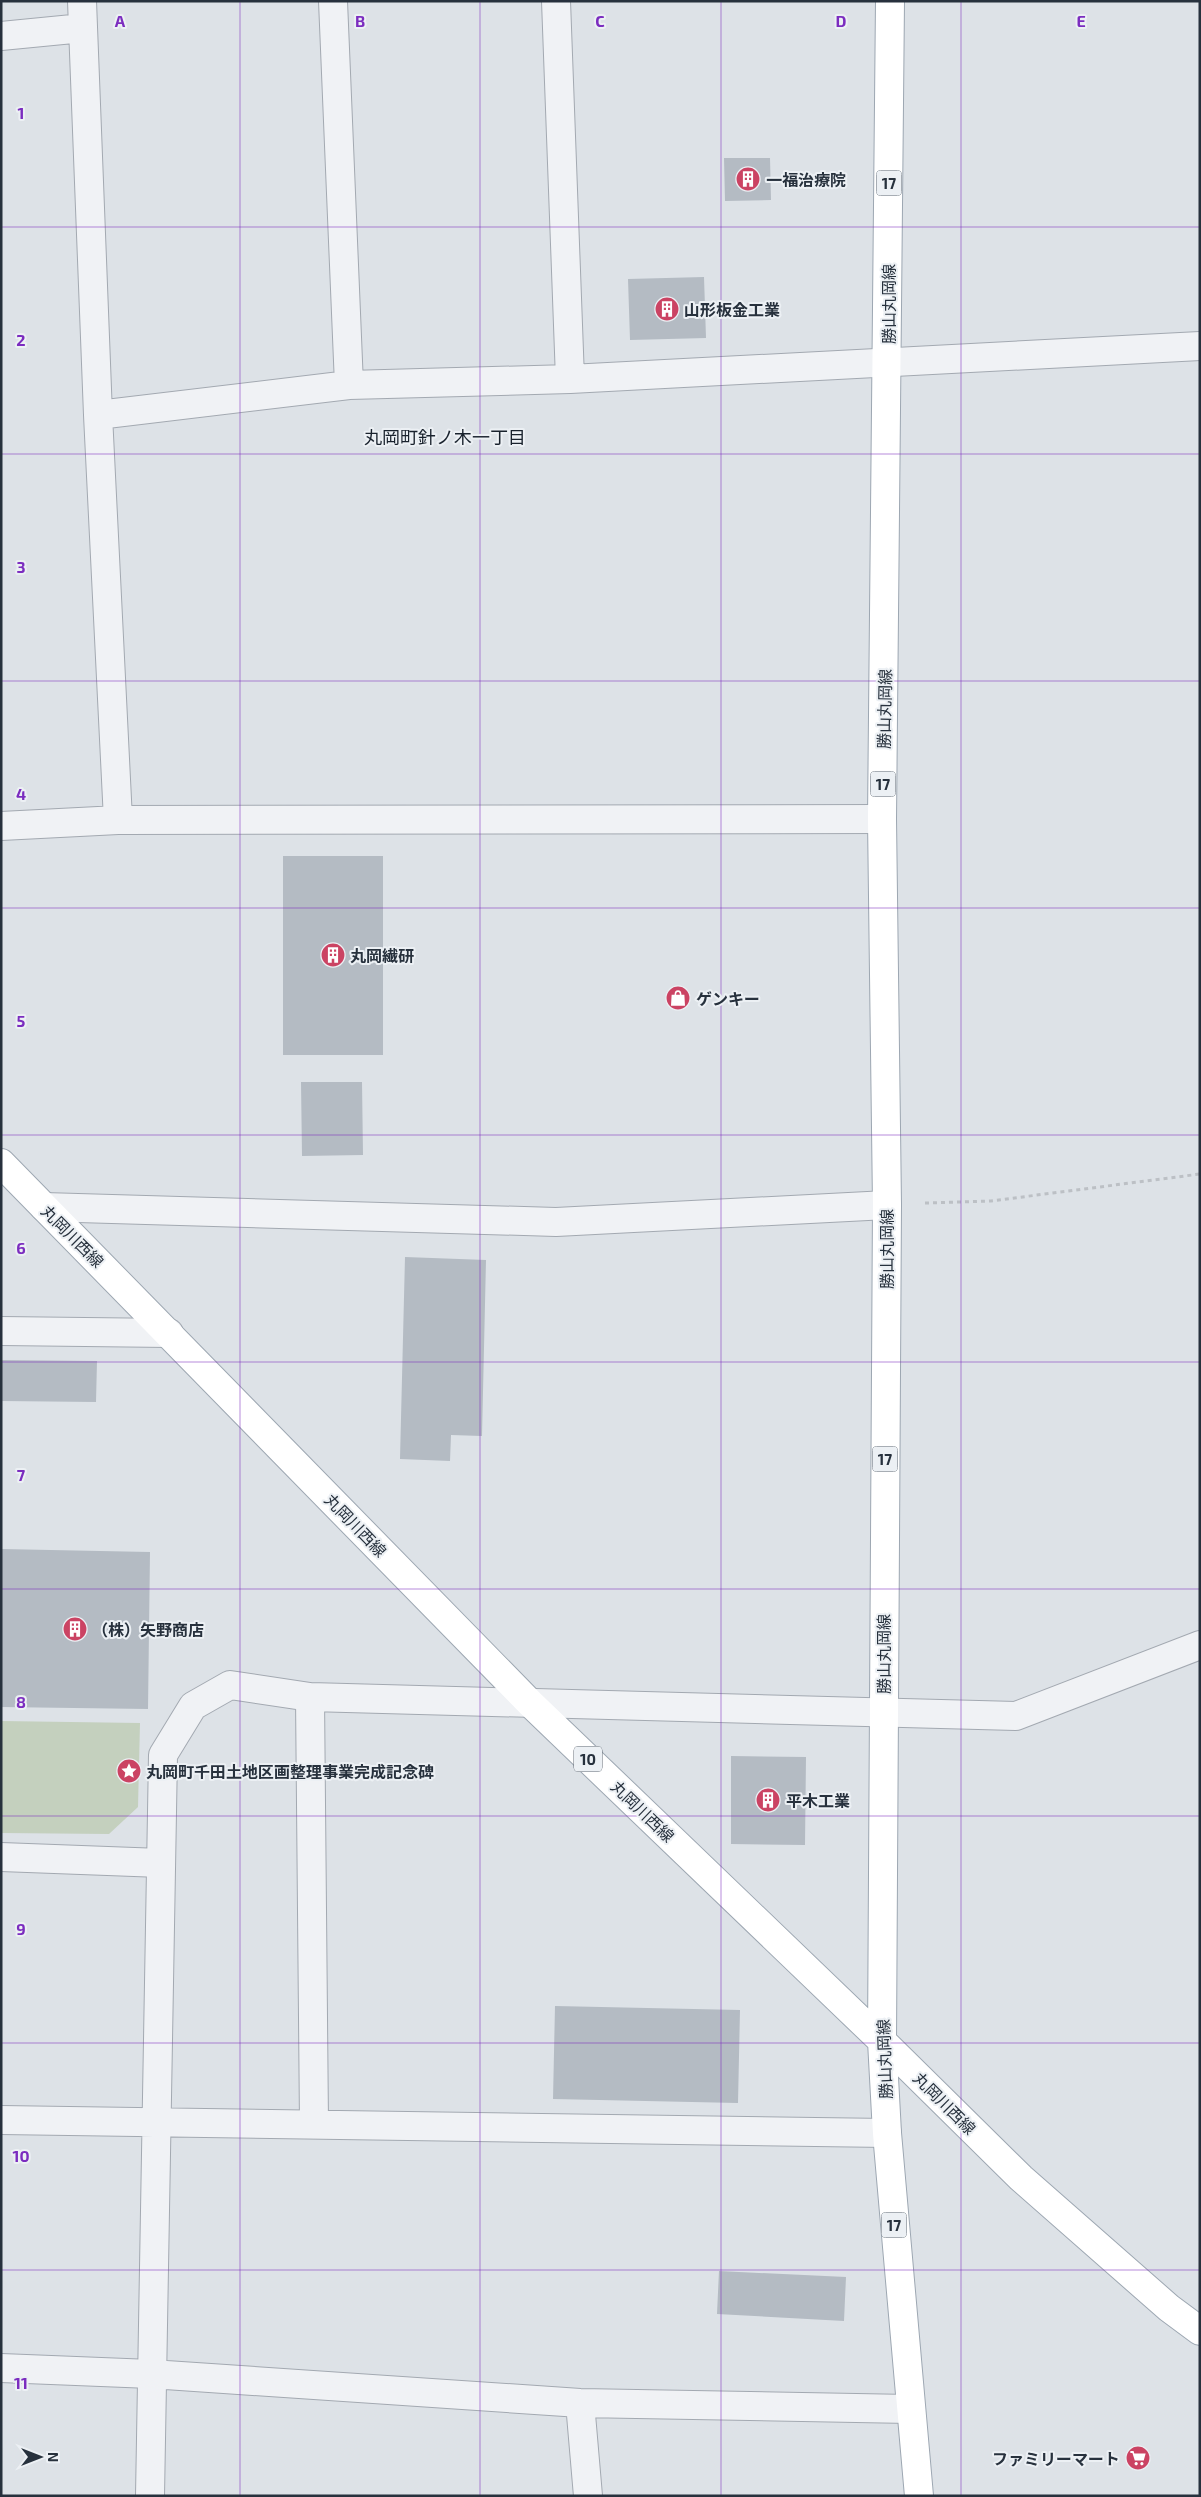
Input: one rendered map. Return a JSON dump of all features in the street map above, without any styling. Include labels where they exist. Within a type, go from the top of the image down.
[{"type":"main road","name":"勝山丸岡線","points":[[890,1],[888,364],[882,819],[887,1205],[882,1712],[882,2041],[887,2133],[918,2496]]},
{"type":"main road","name":"丸岡川西線","points":[[1,1163],[530,1703],[1022,2178],[1169,2308],[1200,2331]]},
{"type":"street","points":[[333,1],[349,385]]},
{"type":"street","points":[[556,1],[570,379]]},
{"type":"street","points":[[1,36],[82,14],[98,415],[118,820]]},
{"type":"street","points":[[98,415],[349,385],[570,379],[888,364],[1200,346]]},
{"type":"street","points":[[1,826],[118,820],[882,819]]},
{"type":"street","points":[[44,1207],[556,1222],[887,1205]]},
{"type":"street","points":[[1,1331],[169,1333]]},
{"type":"street","points":[[150,2496],[163,1755],[193,1706],[230,1685],[310,1697],[1016,1716],[1200,1645]]},
{"type":"street","points":[[310,1697],[314,2124]]},
{"type":"street","points":[[1,1857],[161,1863]]},
{"type":"street","points":[[1,2120],[157,2124],[314,2124],[887,2133]]},
{"type":"street","points":[[1,2368],[152,2374],[580,2403],[910,2409]]},
{"type":"street","points":[[580,2403],[588,2496]]},
{"type":"path","points":[[887,1205],[990,1201],[1200,1174]]},
{"type":"green space","points":[[1,1721],[140,1723],[138,1807],[109,1834],[1,1833]]},
{"type":"building","name":"一福治療院","points":[[724,158],[770,158],[771,200],[725,201]]},
{"type":"building","name":"山形板金工業","points":[[704,277],[706,338],[630,340],[628,279]]},
{"type":"building","name":"丸岡繊研","points":[[283,856],[383,856],[383,1055],[283,1055]]},
{"type":"building","points":[[301,1082],[362,1082],[363,1155],[302,1156]]},
{"type":"building","points":[[405,1257],[486,1260],[482,1436],[451,1435],[450,1461],[400,1459]]},
{"type":"building","points":[[1,1360],[97,1361],[96,1402],[1,1401]]},
{"type":"building","name":"（株）矢野商店","points":[[1,1549],[150,1552],[148,1709],[1,1707]]},
{"type":"building","name":"平木工業","points":[[731,1756],[806,1757],[805,1845],[731,1844]]},
{"type":"building","points":[[555,2006],[740,2010],[738,2103],[553,2099]]},
{"type":"building","points":[[719,2271],[846,2277],[844,2321],[717,2314]]},
{"type":"place","name":"一福治療院","points":[[748,179]]},
{"type":"place","name":"山形板金工業","points":[[667,309]]},
{"type":"place","name":"丸岡繊研","points":[[333,955]]},
{"type":"place","name":"ゲンキー","points":[[678,998]]},
{"type":"place","name":"（株）矢野商店","points":[[75,1629]]},
{"type":"place","name":"丸岡町千田土地区画整理事業完成記念碑","points":[[129,1771]]},
{"type":"place","name":"平木工業","points":[[768,1800]]},
{"type":"place","name":"ファミリーマート","points":[[1138,2458]]},
{"type":"district","name":"丸岡町針ノ木一丁目","points":[[445,437]]}]
